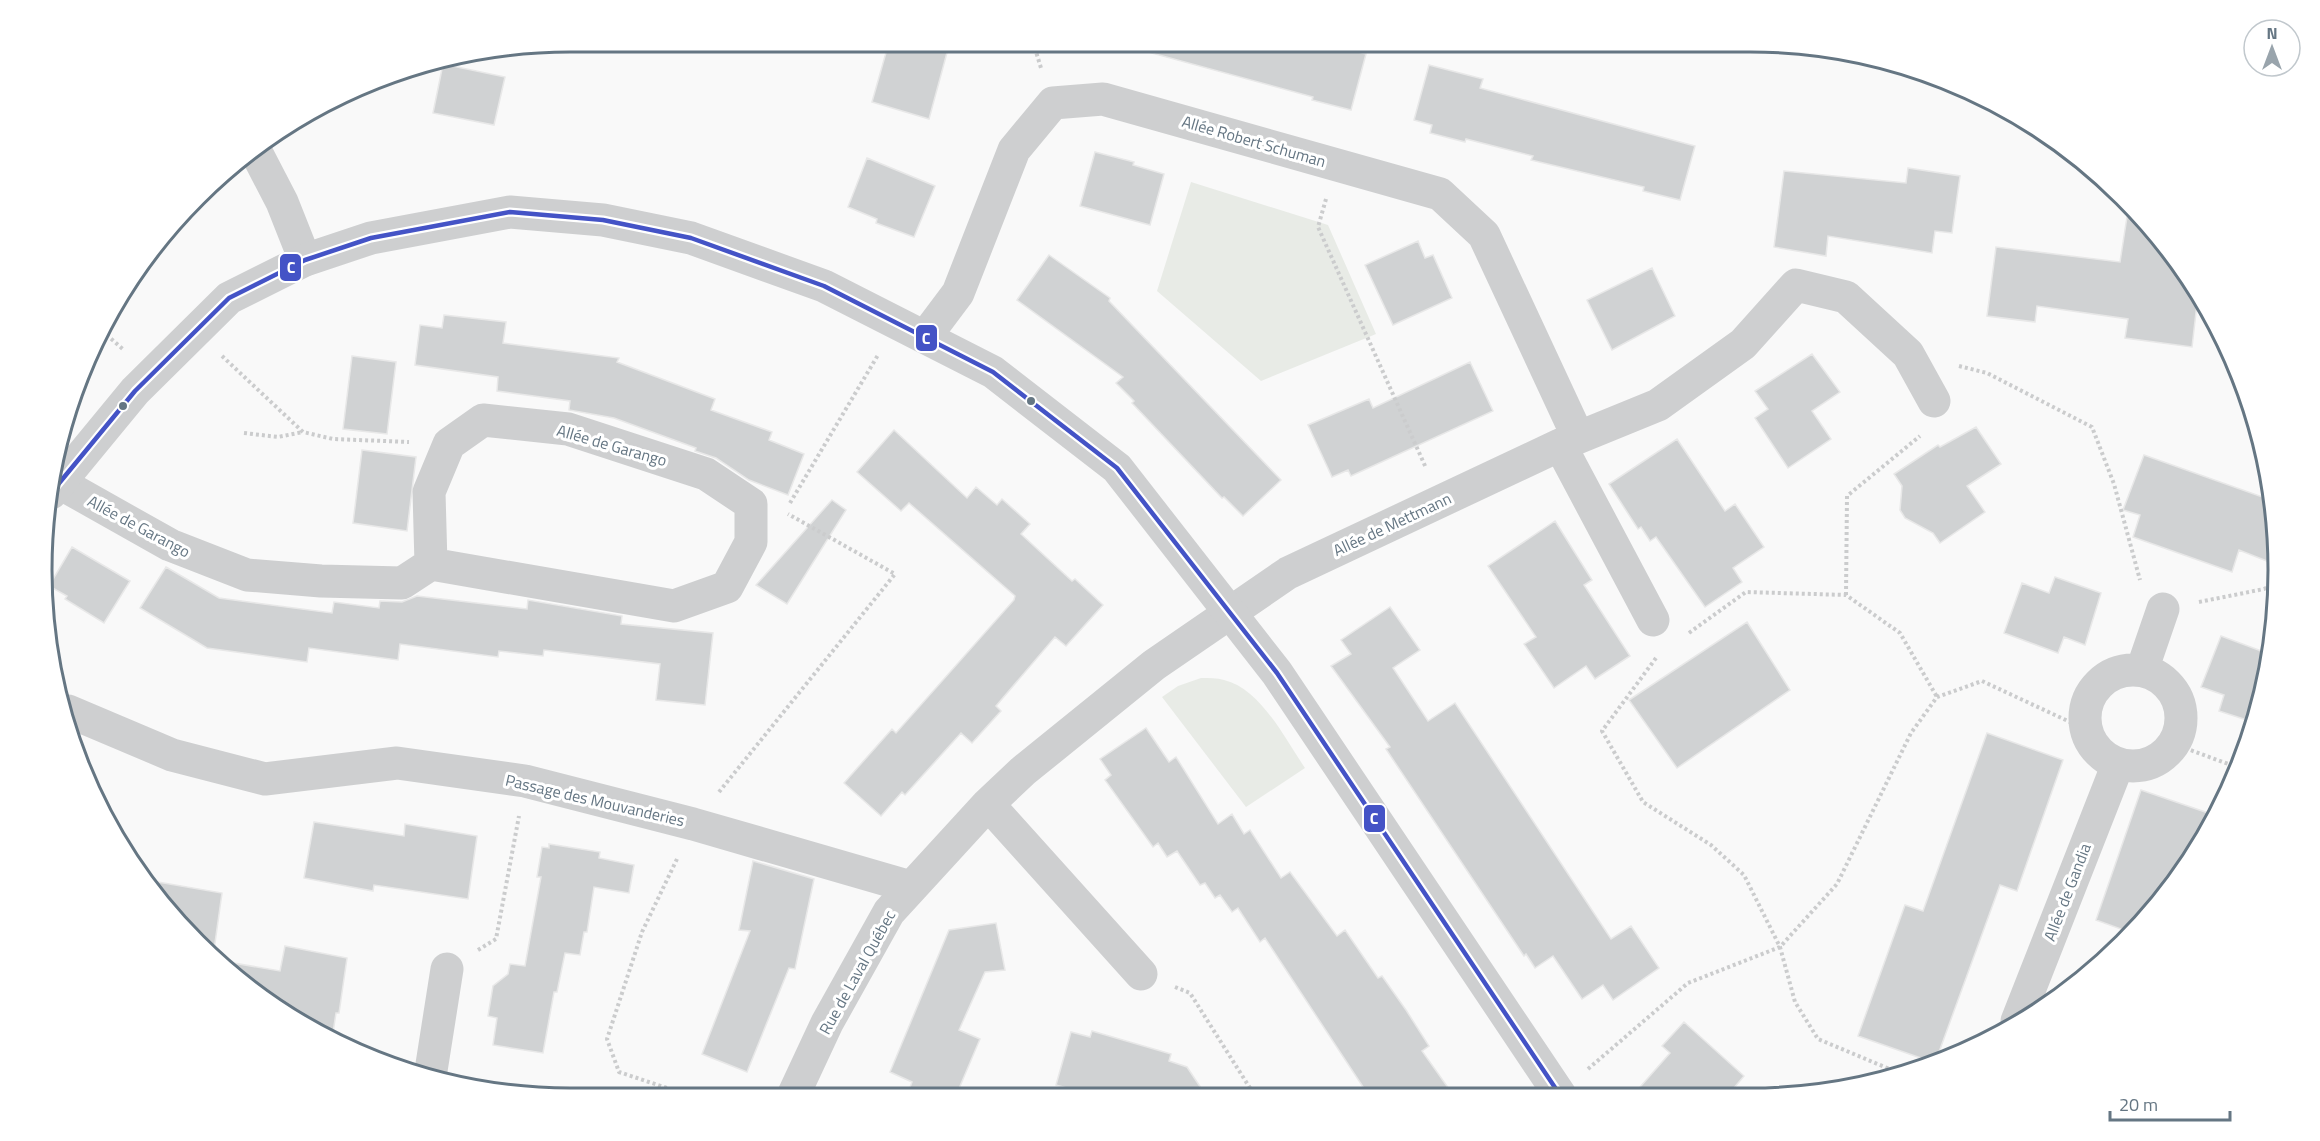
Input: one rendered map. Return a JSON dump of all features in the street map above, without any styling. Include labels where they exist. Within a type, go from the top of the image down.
[{"type":"street","name":"Allée Robert Schuman","points":[[925,337],[958,293],[1014,150],[1053,103],[1103,99],[1440,194],[1484,235],[1569,441]]},
{"type":"street","points":[[259,157],[282,202],[305,260]]},
{"type":"street","points":[[60,481],[135,391],[229,298],[305,260],[371,238],[510,212],[603,220],[691,238],[824,286],[993,372],[1117,468],[1296,702],[1555,1088]]},
{"type":"street","name":"Allée de Mettmann","points":[[1229,612],[1288,573],[1569,441],[1658,405],[1743,344],[1796,285],[1846,297],[1908,354],[1934,401]]},
{"type":"street","name":"Allée de Garango","points":[[449,444],[483,420],[568,429],[706,474],[752,504]]},
{"type":"street","points":[[1569,441],[1653,620]]},
{"type":"street","points":[[449,444],[429,492],[431,564],[674,606],[727,587],[751,542],[752,504]]},
{"type":"street","name":"Allée de Garango","points":[[59,489],[170,545],[247,575],[321,581],[402,583],[431,564]]},
{"type":"street","points":[[2142,670],[2163,609]]},
{"type":"street","name":"Rue de Laval Québec","points":[[797,1088],[827,1023],[889,912],[911,887],[988,804],[1023,771],[1154,665],[1229,612]]},
{"type":"street","points":[[2126,669],[2142,670],[2163,680],[2178,699],[2182,714],[2180,730],[2174,744],[2163,756],[2149,764],[2133,766],[2118,764],[2103,756],[2092,744],[2085,729],[2084,713],[2088,697],[2098,684],[2111,674],[2126,669]]},
{"type":"street","name":"Passage des Mouvanderies","points":[[72,713],[172,756],[265,779],[397,763],[525,781],[693,824],[911,887]]},
{"type":"street","name":"Allée de Gandia","points":[[2021,1011],[2118,764]]},
{"type":"street","points":[[988,804],[1141,974]]},
{"type":"street","points":[[431,1069],[447,969]]},
{"type":"path","points":[[1335,164],[1318,226],[1441,501]]},
{"type":"path","points":[[752,504],[784,512],[896,323]]},
{"type":"path","points":[[195,331],[303,432]]},
{"type":"path","points":[[1908,354],[1987,372],[2092,427],[2114,484],[2140,579],[2163,609],[2267,587]]},
{"type":"path","points":[[1846,595],[1847,496],[1929,429],[1934,401]]},
{"type":"path","points":[[244,434],[278,437],[303,432],[333,439],[449,444]]},
{"type":"path","points":[[1688,633],[1746,592],[1846,595],[1900,633],[1937,697]]},
{"type":"path","points":[[1653,620],[1659,654],[1602,731],[1643,802],[1711,844],[1744,875],[1780,947],[1795,1002],[1818,1039],[1890,1069]]},
{"type":"path","points":[[1587,1070],[1688,983],[1780,947],[1837,884],[1911,733],[1937,697],[1982,681],[2085,729]]},
{"type":"path","points":[[2174,744],[2230,765]]},
{"type":"path","points":[[447,969],[496,939],[525,781]]},
{"type":"path","points":[[1141,974],[1190,993],[1250,1088]]},
{"type":"shaded area","points":[[1191,182],[1328,225],[1376,334],[1261,381],[1157,291]]},
{"type":"shaded area","points":[[1201,678],[1224,680],[1249,693],[1271,716],[1305,768],[1246,807],[1162,697],[1178,686]]},
{"type":"building","points":[[886,52],[947,52],[929,119],[872,102]]},
{"type":"building","points":[[1148,52],[1358,52],[1366,54],[1351,110],[1312,100],[1313,97]]},
{"type":"building","points":[[1429,65],[1483,79],[1480,88],[1695,146],[1680,200],[1643,191],[1644,187],[1531,160],[1533,156],[1466,139],[1465,142],[1430,133],[1432,125],[1414,120]]},
{"type":"building","points":[[453,66],[505,77],[494,125],[433,113],[442,69]]},
{"type":"building","points":[[1095,152],[1134,162],[1133,165],[1164,174],[1150,225],[1080,206]]},
{"type":"building","points":[[867,158],[935,186],[914,237],[876,223],[877,219],[848,207]]},
{"type":"building","points":[[1908,168],[1960,176],[1952,233],[1935,231],[1932,253],[1828,236],[1826,256],[1774,247],[1784,171],[1906,183]]},
{"type":"building","points":[[2127,216],[2160,255],[2196,309],[2192,347],[2125,338],[2128,319],[2037,306],[2035,322],[1987,316],[1996,247],[2120,262]]},
{"type":"building","points":[[1418,241],[1425,258],[1433,255],[1452,298],[1393,325],[1365,265]]},
{"type":"building","points":[[1049,255],[1110,298],[1109,301],[1281,480],[1243,516],[1224,497],[1222,498],[1132,403],[1134,401],[1116,383],[1123,377],[1017,300]]},
{"type":"building","points":[[1652,268],[1675,316],[1612,350],[1587,300]]},
{"type":"building","points":[[444,315],[506,322],[503,343],[619,358],[617,362],[715,399],[711,410],[772,432],[769,440],[804,454],[788,495],[749,480],[716,458],[695,451],[696,448],[614,418],[569,410],[570,401],[497,391],[498,377],[415,365],[420,325],[442,328]]},
{"type":"building","points":[[1812,354],[1840,392],[1812,411],[1831,439],[1788,468],[1755,418],[1768,409],[1755,391]]},
{"type":"building","points":[[352,356],[396,362],[387,434],[343,429]]},
{"type":"building","points":[[1470,362],[1493,411],[1351,476],[1348,470],[1332,477],[1308,425],[1369,399],[1373,408]]},
{"type":"building","points":[[1976,427],[2001,464],[1967,486],[1985,512],[1940,543],[1933,533],[1905,518],[1900,510],[1902,486],[1894,474],[1938,445],[1940,447]]},
{"type":"building","points":[[894,430],[967,498],[976,487],[997,505],[1002,499],[1030,524],[1021,534],[1072,581],[1075,579],[1103,605],[1066,646],[1055,637],[996,706],[1001,711],[972,743],[961,733],[905,795],[902,792],[881,816],[844,783],[892,729],[896,733],[1014,600],[1015,596],[909,503],[901,511],[857,472]]},
{"type":"building","points":[[1677,439],[1725,511],[1735,504],[1764,547],[1733,568],[1742,582],[1705,607],[1656,537],[1650,541],[1641,527],[1638,529],[1609,484]]},
{"type":"building","points":[[362,450],[416,457],[407,531],[353,523]]},
{"type":"building","points":[[2144,455],[2262,497],[2267,561],[2239,550],[2232,572],[2133,537],[2140,515],[2123,510]]},
{"type":"building","points":[[832,500],[846,510],[787,604],[756,585]]},
{"type":"building","points":[[1555,521],[1592,580],[1584,585],[1630,656],[1595,679],[1586,666],[1554,688],[1524,644],[1536,637],[1488,566]]},
{"type":"building","points":[[72,547],[130,581],[104,623],[65,599],[67,596],[53,588],[53,580]]},
{"type":"building","points":[[166,567],[219,598],[332,613],[334,602],[379,608],[380,601],[402,602],[417,596],[527,609],[528,600],[622,616],[621,624],[713,633],[705,705],[656,700],[660,664],[544,650],[543,656],[499,651],[498,657],[400,644],[398,660],[309,648],[307,662],[207,648],[140,608]]},
{"type":"building","points":[[2055,577],[2101,593],[2085,645],[2064,637],[2058,653],[2004,633],[2022,583],[2049,593]]},
{"type":"building","points":[[1390,607],[1420,650],[1393,668],[1428,721],[1455,703],[1611,939],[1631,926],[1659,968],[1613,1000],[1603,985],[1582,999],[1553,956],[1535,968],[1526,954],[1524,956],[1386,749],[1390,747],[1331,666],[1351,654],[1341,640]]},
{"type":"building","points":[[1747,622],[1790,690],[1677,768],[1629,700]]},
{"type":"building","points":[[2221,636],[2261,651],[2245,720],[2219,711],[2224,695],[2201,687]]},
{"type":"building","points":[[1146,728],[1169,762],[1176,757],[1218,824],[1232,814],[1244,834],[1250,830],[1281,878],[1290,872],[1337,936],[1345,930],[1378,978],[1382,976],[1406,1010],[1429,1046],[1422,1051],[1448,1088],[1364,1088],[1265,938],[1260,942],[1238,908],[1232,912],[1220,895],[1215,898],[1205,883],[1200,885],[1177,851],[1167,857],[1158,843],[1153,847],[1105,780],[1111,775],[1100,759]]},
{"type":"building","points":[[1987,733],[2063,760],[2017,891],[2000,885],[1939,1052],[1922,1059],[1858,1036],[1905,905],[1923,911]]},
{"type":"building","points":[[2141,790],[2207,813],[2160,886],[2123,930],[2096,920]]},
{"type":"building","points":[[314,822],[404,836],[405,824],[477,836],[468,899],[374,885],[373,891],[304,878]]},
{"type":"building","points":[[549,844],[600,852],[599,858],[634,865],[629,893],[594,887],[587,932],[584,932],[580,955],[565,953],[557,992],[554,992],[543,1053],[493,1045],[497,1018],[488,1016],[493,986],[508,974],[510,964],[525,966],[541,877],[537,877],[542,847],[549,848]]},
{"type":"building","points":[[753,861],[814,879],[795,969],[789,968],[747,1072],[702,1054],[750,931],[739,930]]},
{"type":"building","points":[[157,882],[222,893],[214,947],[181,912]]},
{"type":"building","points":[[996,923],[1005,970],[985,972],[959,1030],[980,1039],[959,1088],[910,1088],[912,1082],[890,1072],[949,930]]},
{"type":"building","points":[[285,946],[347,958],[339,1013],[336,1013],[333,1031],[283,1001],[233,963],[280,971]]},
{"type":"building","points":[[1684,1022],[1744,1076],[1734,1088],[1639,1088],[1670,1053],[1662,1046]]},
{"type":"building","points":[[1092,1031],[1171,1054],[1169,1061],[1187,1067],[1201,1088],[1067,1088],[1056,1085],[1071,1032],[1090,1037]]},
{"type":"transit line","name":"C","points":[[60,482],[135,391],[229,298],[305,260],[371,238],[510,212],[603,220],[691,238],[824,286],[993,372],[1117,468],[1277,673],[1555,1088]]}]
